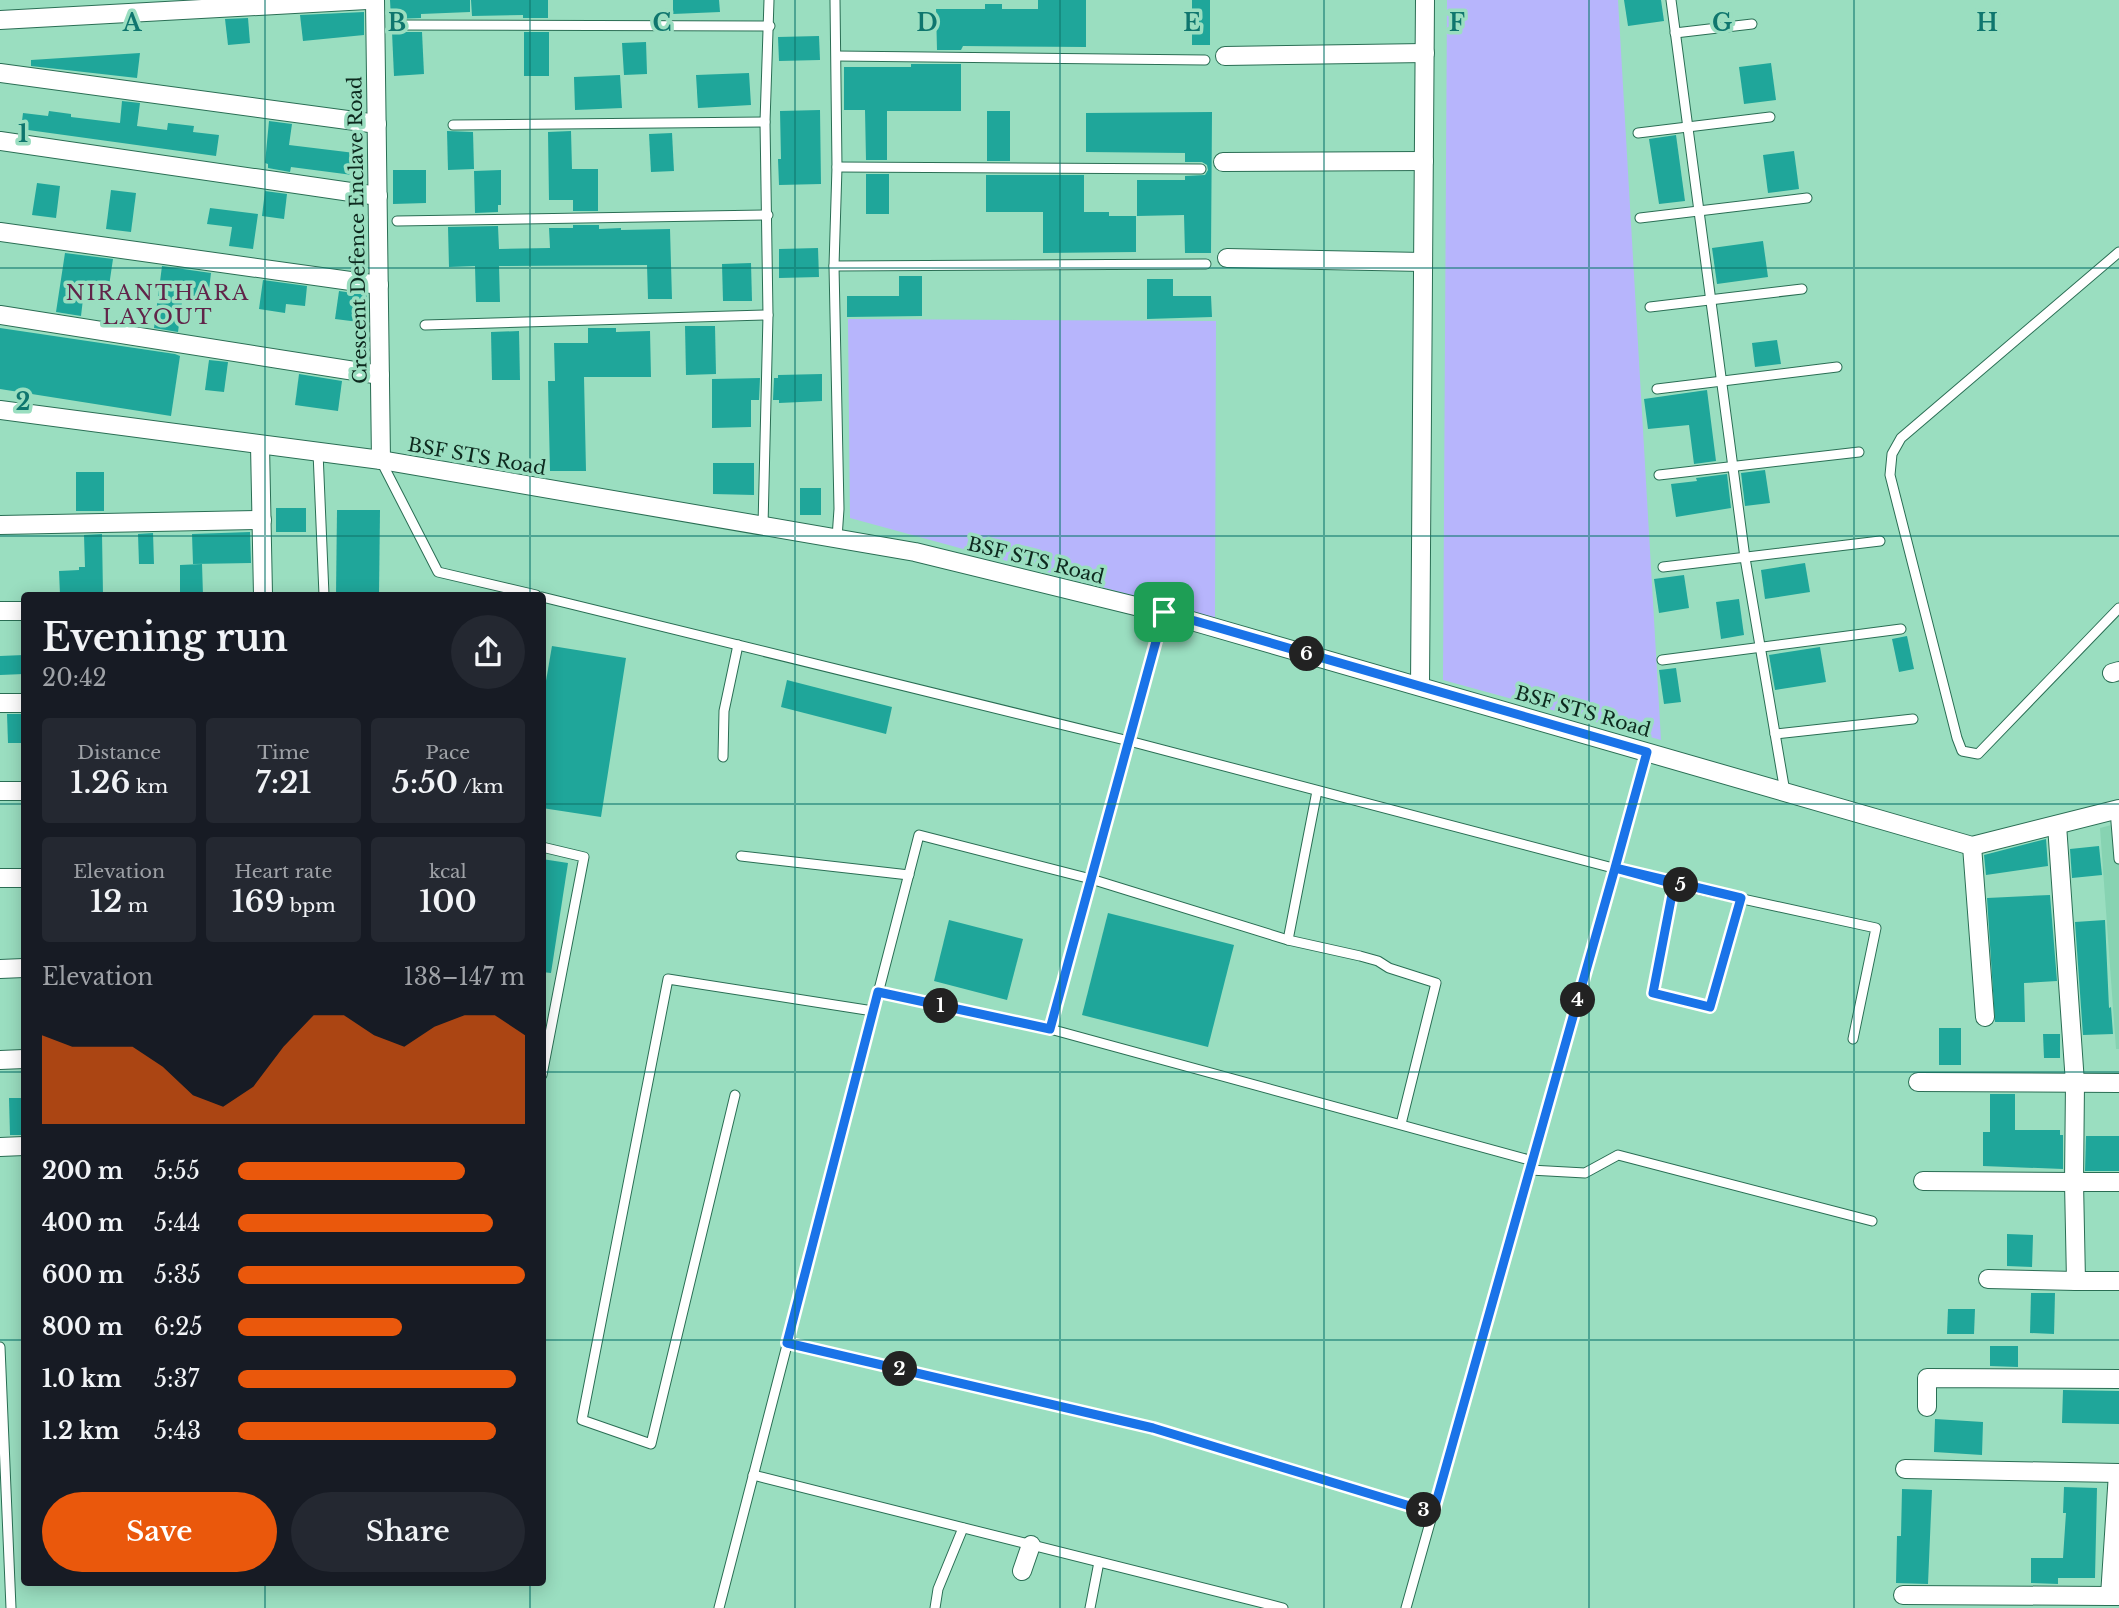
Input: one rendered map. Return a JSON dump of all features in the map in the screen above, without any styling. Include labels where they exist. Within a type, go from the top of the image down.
[{"type":"street","points":[[0,20],[367,0]]},
{"type":"street","name":"Crescent Defence Enclave Road","points":[[375,0],[381,460]]},
{"type":"street","points":[[1420,686],[1425,0]]},
{"type":"street","points":[[1225,56],[1425,53]]},
{"type":"street","points":[[0,73],[377,124]]},
{"type":"street","points":[[0,141],[378,196]]},
{"type":"street","points":[[1223,162],[1424,161]]},
{"type":"street","points":[[0,232],[379,285]]},
{"type":"street","points":[[1227,258],[1423,262]]},
{"type":"street","points":[[0,315],[380,376]]},
{"type":"street","name":"BSF STS Road","points":[[0,410],[381,460],[915,552],[1164,612],[1972,846],[2117,810]]},
{"type":"street","points":[[260,445],[263,592]]},
{"type":"street","points":[[0,525],[262,520]]},
{"type":"street","points":[[0,611],[21,611]]},
{"type":"street","points":[[0,703],[21,703]]},
{"type":"street","points":[[0,792],[21,791]]},
{"type":"street","points":[[2057,825],[2076,1083],[2076,1281]]},
{"type":"street","points":[[1972,846],[1985,1017]]},
{"type":"street","points":[[0,878],[21,878]]},
{"type":"street","points":[[0,969],[21,968]]},
{"type":"street","points":[[0,1060],[21,1059]]},
{"type":"street","points":[[1918,1082],[2119,1083]]},
{"type":"street","points":[[0,1147],[21,1146]]},
{"type":"street","points":[[1923,1181],[2119,1182]]},
{"type":"street","points":[[1988,1279],[2119,1281]]},
{"type":"street","points":[[1927,1407],[1927,1378],[2119,1378]]},
{"type":"street","points":[[1903,1595],[2115,1596],[2119,1473],[1905,1469]]},
{"type":"street","points":[[1022,1571],[1031,1545]]},
{"type":"lane","points":[[763,526],[768,315],[765,122],[769,0]]},
{"type":"lane","points":[[835,0],[837,167],[834,266],[839,509],[837,538]]},
{"type":"lane","points":[[1671,0],[1731,466],[1785,792]]},
{"type":"lane","points":[[1675,33],[1752,24]]},
{"type":"lane","points":[[394,25],[770,26]]},
{"type":"lane","points":[[837,57],[1205,60]]},
{"type":"lane","points":[[1638,132],[1770,117]]},
{"type":"lane","points":[[453,125],[765,122]]},
{"type":"lane","points":[[837,167],[1201,169]]},
{"type":"lane","points":[[1640,218],[1807,198]]},
{"type":"lane","points":[[397,221],[768,215]]},
{"type":"lane","points":[[2119,252],[1901,438],[1892,454],[1890,475],[1956,738],[1962,751],[1978,754],[2119,608]]},
{"type":"lane","points":[[834,266],[1206,264]]},
{"type":"lane","points":[[1650,307],[1802,289]]},
{"type":"lane","points":[[425,325],[768,315]]},
{"type":"lane","points":[[1657,389],[1838,367]]},
{"type":"lane","points":[[318,452],[324,592]]},
{"type":"lane","points":[[1659,475],[1859,452]]},
{"type":"lane","points":[[381,460],[438,572],[523,592]]},
{"type":"lane","points":[[1663,567],[1880,541]]},
{"type":"lane","points":[[546,598],[1129,741],[1674,884],[1875,928],[1853,1039]]},
{"type":"lane","points":[[1050,1029],[1164,612]]},
{"type":"lane","points":[[1662,660],[1901,629]]},
{"type":"lane","points":[[723,757],[724,711],[738,645]]},
{"type":"lane","points":[[1775,734],[1913,719]]},
{"type":"lane","points":[[1406,1608],[1647,752]]},
{"type":"lane","points":[[1288,940],[1317,790]]},
{"type":"lane","points":[[2117,810],[2119,859]]},
{"type":"lane","points":[[719,1608],[919,835],[1091,879],[1288,940],[1378,961],[1389,968],[1436,983],[1401,1124]]},
{"type":"lane","points":[[546,848],[584,857],[546,1054]]},
{"type":"lane","points":[[741,856],[909,876]]},
{"type":"lane","points":[[1674,884],[1653,993],[1710,1007],[1741,898]]},
{"type":"lane","points":[[735,1095],[651,1444],[582,1420],[668,979],[873,1011]]},
{"type":"lane","points":[[878,992],[1050,1029],[1401,1124],[1531,1165],[1585,1173],[1618,1155],[1872,1221]]},
{"type":"lane","points":[[787,1343],[1153,1428],[1433,1513]]},
{"type":"lane","points":[[0,1347],[11,1608]]},
{"type":"lane","points":[[753,1475],[1283,1608]]},
{"type":"lane","points":[[935,1608],[937,1589],[963,1528]]},
{"type":"lane","points":[[1090,1608],[1098,1562]]},
{"type":"shaded area","points":[[1447,0],[1618,0],[1661,740],[1443,680]]},
{"type":"shaded area","points":[[848,319],[1216,321],[1215,618],[850,518]]},
{"type":"shaded area","points":[[2119,823],[2119,1049],[2116,1049],[2100,828]]},
{"type":"building","points":[[390,0],[470,0],[470,12],[421,14],[421,18],[391,19]]},
{"type":"building","points":[[471,0],[548,0],[548,18],[523,18],[523,15],[472,16]]},
{"type":"building","points":[[673,0],[719,0],[720,12],[673,14]]},
{"type":"building","points":[[1038,0],[1086,0],[1086,47],[963,46],[961,50],[937,50],[936,9],[985,9],[985,4],[1002,4],[1002,9],[1038,9]]},
{"type":"building","points":[[1192,0],[1210,0],[1210,45],[1192,45]]},
{"type":"building","points":[[1624,0],[1661,0],[1664,21],[1628,26]]},
{"type":"building","points":[[364,12],[364,35],[303,41],[300,15]]},
{"type":"building","points":[[248,18],[250,43],[228,45],[225,19]]},
{"type":"building","points":[[392,32],[422,32],[424,74],[394,76]]},
{"type":"building","points":[[524,32],[549,32],[549,76],[524,76]]},
{"type":"building","points":[[819,36],[820,60],[779,61],[778,37]]},
{"type":"building","points":[[646,42],[647,74],[624,75],[622,43]]},
{"type":"building","points":[[140,53],[137,78],[31,66],[31,60]]},
{"type":"building","points":[[1771,63],[1776,100],[1744,104],[1739,67]]},
{"type":"building","points":[[911,64],[961,64],[961,111],[887,111],[887,160],[866,160],[865,110],[844,110],[844,67],[911,67]]},
{"type":"building","points":[[749,73],[751,105],[698,108],[696,75]]},
{"type":"building","points":[[620,75],[622,108],[575,110],[574,77]]},
{"type":"building","points":[[122,101],[140,103],[137,126],[167,130],[168,123],[194,126],[193,132],[219,135],[216,156],[21,129],[23,113],[48,116],[49,111],[71,114],[71,117],[120,123]]},
{"type":"building","points":[[820,110],[821,184],[779,185],[780,111]]},
{"type":"building","points":[[987,111],[1010,111],[1010,161],[987,161]]},
{"type":"building","points":[[1212,112],[1211,253],[1185,253],[1184,215],[1137,216],[1137,180],[1185,180],[1185,176],[1205,175],[1207,165],[1202,162],[1185,162],[1185,153],[1086,152],[1086,113]]},
{"type":"building","points":[[269,121],[292,124],[289,145],[363,154],[360,176],[291,167],[290,172],[268,168],[265,163]]},
{"type":"building","points":[[447,131],[473,132],[474,169],[448,170]]},
{"type":"building","points":[[571,131],[572,169],[598,169],[598,211],[573,211],[573,200],[549,200],[548,132]]},
{"type":"building","points":[[672,133],[674,171],[651,172],[649,134]]},
{"type":"building","points":[[1676,135],[1685,201],[1659,204],[1649,139]]},
{"type":"building","points":[[1794,151],[1799,189],[1768,193],[1763,155]]},
{"type":"building","points":[[393,170],[426,170],[426,203],[393,204]]},
{"type":"building","points":[[501,170],[501,205],[498,205],[498,212],[475,213],[474,171]]},
{"type":"building","points":[[866,174],[889,174],[889,214],[866,214]]},
{"type":"building","points":[[986,175],[1084,175],[1084,212],[1136,216],[1136,252],[1043,253],[1043,212],[986,212]]},
{"type":"building","points":[[37,183],[60,186],[56,218],[32,215]]},
{"type":"building","points":[[111,190],[136,193],[131,232],[106,229]]},
{"type":"building","points":[[265,191],[287,194],[284,219],[262,216]]},
{"type":"building","points":[[210,208],[258,214],[253,249],[229,246],[232,227],[207,224]]},
{"type":"building","points":[[573,225],[599,225],[599,229],[621,230],[670,229],[672,299],[648,299],[647,265],[499,266],[500,302],[476,302],[475,266],[449,267],[448,227],[498,226],[499,249],[550,248],[549,228],[573,228]]},
{"type":"building","points":[[1763,241],[1768,277],[1717,284],[1712,248]]},
{"type":"building","points":[[818,248],[819,277],[779,278],[779,249]]},
{"type":"building","points":[[65,253],[113,259],[109,286],[85,282],[81,316],[56,312]]},
{"type":"building","points":[[751,263],[752,301],[723,301],[722,264]]},
{"type":"building","points":[[162,266],[211,273],[208,298],[183,295],[178,332],[154,328]]},
{"type":"building","points":[[899,276],[922,276],[922,316],[847,317],[847,296],[899,296]]},
{"type":"building","points":[[1147,279],[1173,279],[1173,296],[1211,296],[1212,317],[1147,319]]},
{"type":"building","points":[[263,280],[307,286],[305,306],[286,304],[285,313],[259,309]]},
{"type":"building","points":[[339,291],[367,295],[367,323],[335,319]]},
{"type":"building","points":[[685,326],[715,326],[716,374],[686,375]]},
{"type":"building","points":[[0,328],[180,356],[171,416],[0,389]]},
{"type":"building","points":[[588,328],[616,328],[616,332],[650,331],[651,377],[584,377],[586,471],[550,471],[548,381],[555,381],[554,343],[588,343]]},
{"type":"building","points":[[519,331],[520,380],[492,380],[491,332]]},
{"type":"building","points":[[1777,340],[1781,364],[1755,367],[1752,343]]},
{"type":"building","points":[[209,360],[228,362],[224,392],[205,390]]},
{"type":"building","points":[[299,374],[342,381],[338,411],[295,405]]},
{"type":"building","points":[[822,374],[822,401],[779,403],[779,400],[773,400],[774,378],[778,378],[778,375]]},
{"type":"building","points":[[760,378],[759,400],[751,400],[751,427],[712,428],[712,379]]},
{"type":"building","points":[[1707,390],[1716,461],[1694,464],[1689,425],[1648,429],[1644,399]]},
{"type":"building","points":[[713,463],[754,463],[754,495],[713,494]]},
{"type":"building","points":[[1765,470],[1770,503],[1745,506],[1741,473]]},
{"type":"building","points":[[76,472],[104,472],[104,511],[76,511]]},
{"type":"building","points":[[1727,474],[1731,508],[1676,517],[1671,484]]},
{"type":"building","points":[[800,488],[821,488],[821,515],[800,515]]},
{"type":"building","points":[[276,508],[306,508],[306,532],[276,532]]},
{"type":"building","points":[[337,510],[380,510],[379,592],[336,592]]},
{"type":"building","points":[[250,532],[251,563],[193,564],[192,534]]},
{"type":"building","points":[[153,533],[154,564],[139,564],[138,534]]},
{"type":"building","points":[[102,534],[103,592],[60,592],[59,571],[85,567],[84,535]]},
{"type":"building","points":[[1805,563],[1810,592],[1765,599],[1761,570]]},
{"type":"building","points":[[202,564],[203,592],[180,592],[180,565]]},
{"type":"building","points":[[1684,575],[1689,608],[1659,613],[1654,579]]},
{"type":"building","points":[[1739,599],[1744,635],[1721,639],[1716,602]]},
{"type":"building","points":[[1907,636],[1914,669],[1899,672],[1892,639]]},
{"type":"building","points":[[552,646],[626,658],[601,817],[546,809],[546,681]]},
{"type":"building","points":[[1820,647],[1826,682],[1775,690],[1769,655]]},
{"type":"building","points":[[21,655],[21,674],[0,675],[0,656]]},
{"type":"building","points":[[1676,668],[1681,702],[1664,704],[1659,670]]},
{"type":"building","points":[[787,680],[892,707],[886,734],[781,707]]},
{"type":"building","points":[[7,714],[21,714],[21,743],[8,743]]},
{"type":"building","points":[[2046,839],[2048,866],[1986,875],[1984,855]]},
{"type":"building","points":[[2099,846],[2102,875],[2072,878],[2070,849]]},
{"type":"building","points":[[546,860],[568,863],[551,973],[546,972]]},
{"type":"building","points":[[2050,895],[2057,981],[2024,983],[2025,1022],[1995,1022],[1987,898]]},
{"type":"building","points":[[1108,913],[1234,945],[1208,1047],[1082,1015]]},
{"type":"building","points":[[949,920],[1023,939],[1007,1000],[934,981]]},
{"type":"building","points":[[2105,920],[2109,1008],[2111,1007],[2113,1034],[2083,1035],[2075,922]]},
{"type":"building","points":[[1939,1028],[1961,1028],[1961,1065],[1939,1065]]},
{"type":"building","points":[[2043,1034],[2060,1034],[2060,1058],[2044,1058]]},
{"type":"building","points":[[1990,1094],[2015,1094],[2015,1130],[2060,1130],[2060,1135],[2063,1135],[2063,1169],[1983,1166],[1983,1132],[1990,1132]]},
{"type":"building","points":[[9,1098],[21,1098],[21,1135],[10,1135]]},
{"type":"building","points":[[2086,1136],[2119,1136],[2119,1171],[2085,1171]]},
{"type":"building","points":[[2007,1234],[2033,1235],[2032,1267],[2007,1266]]},
{"type":"building","points":[[2031,1293],[2055,1293],[2054,1334],[2030,1333]]},
{"type":"building","points":[[1948,1309],[1975,1309],[1974,1334],[1947,1334]]},
{"type":"building","points":[[1990,1346],[2018,1346],[2018,1367],[1990,1366]]},
{"type":"building","points":[[2063,1390],[2119,1391],[2119,1424],[2062,1423]]},
{"type":"building","points":[[1935,1419],[1983,1422],[1982,1455],[1934,1452]]},
{"type":"building","points":[[2064,1487],[2097,1488],[2095,1578],[2058,1578],[2058,1584],[2031,1583],[2031,1558],[2063,1558],[2066,1513],[2063,1513]]},
{"type":"building","points":[[1902,1489],[1932,1490],[1928,1584],[1896,1583]]},
{"type":"district","name":"NIRANTHARA LAYOUT","points":[[158,305]]},
{"type":"route","points":[[1164,612],[1050,1029],[878,992],[787,1343],[1153,1428],[1433,1513],[1615,868],[1674,884],[1653,993],[1710,1007],[1741,898],[1615,868],[1647,752],[1164,612]]}]
